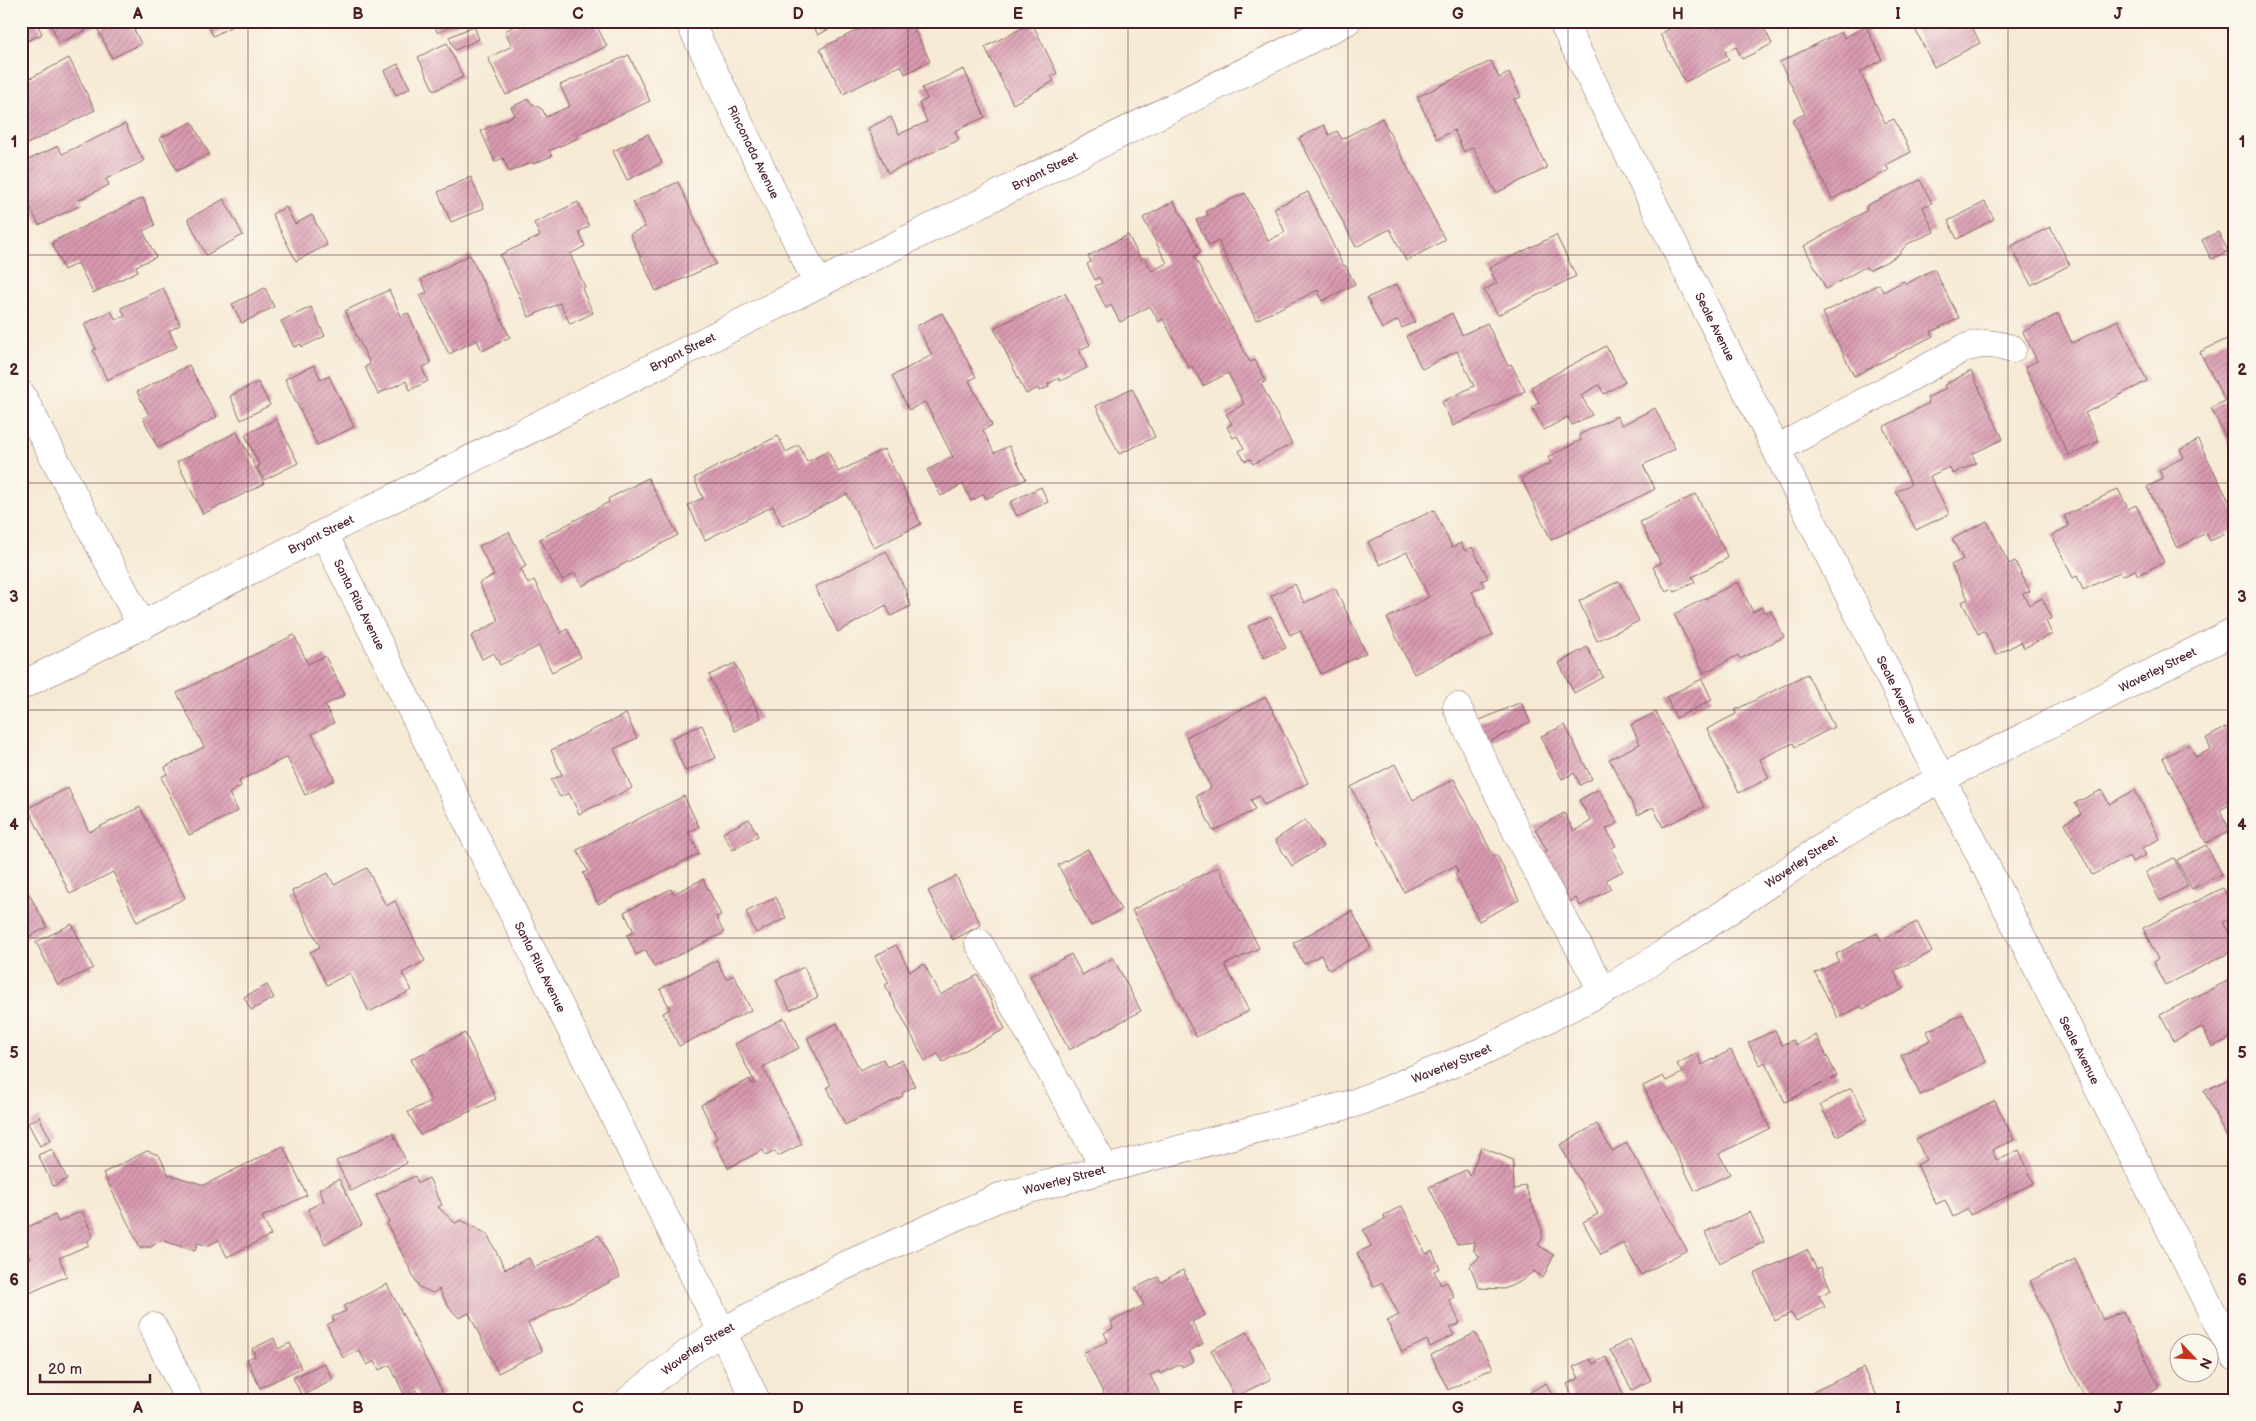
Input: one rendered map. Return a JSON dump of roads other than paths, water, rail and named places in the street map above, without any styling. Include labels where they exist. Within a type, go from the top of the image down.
[{"type":"street","name":"Rinconada Avenue","points":[[689,21],[818,284]]},
{"type":"street","name":"Bryant Street","points":[[21,686],[818,284],[1347,21]]},
{"type":"street","name":"Seale Avenue","points":[[1562,21],[2235,1356]]},
{"type":"street","points":[[1777,449],[1962,349],[1981,343],[1992,343],[2012,349]]},
{"type":"street","points":[[21,394],[142,626]]},
{"type":"street","name":"Santa Rita Avenue","points":[[324,534],[756,1400]]},
{"type":"street","name":"Waverley Street","points":[[629,1400],[688,1353],[722,1332],[840,1268],[1000,1198],[1106,1168],[1355,1103],[1481,1052],[1602,991],[1670,950],[1829,843],[1942,778],[2235,631]]},
{"type":"street","points":[[1457,707],[1526,849],[1602,991]]},
{"type":"street","points":[[980,943],[1106,1168]]},
{"type":"street","points":[[153,1327],[189,1400]]}]
